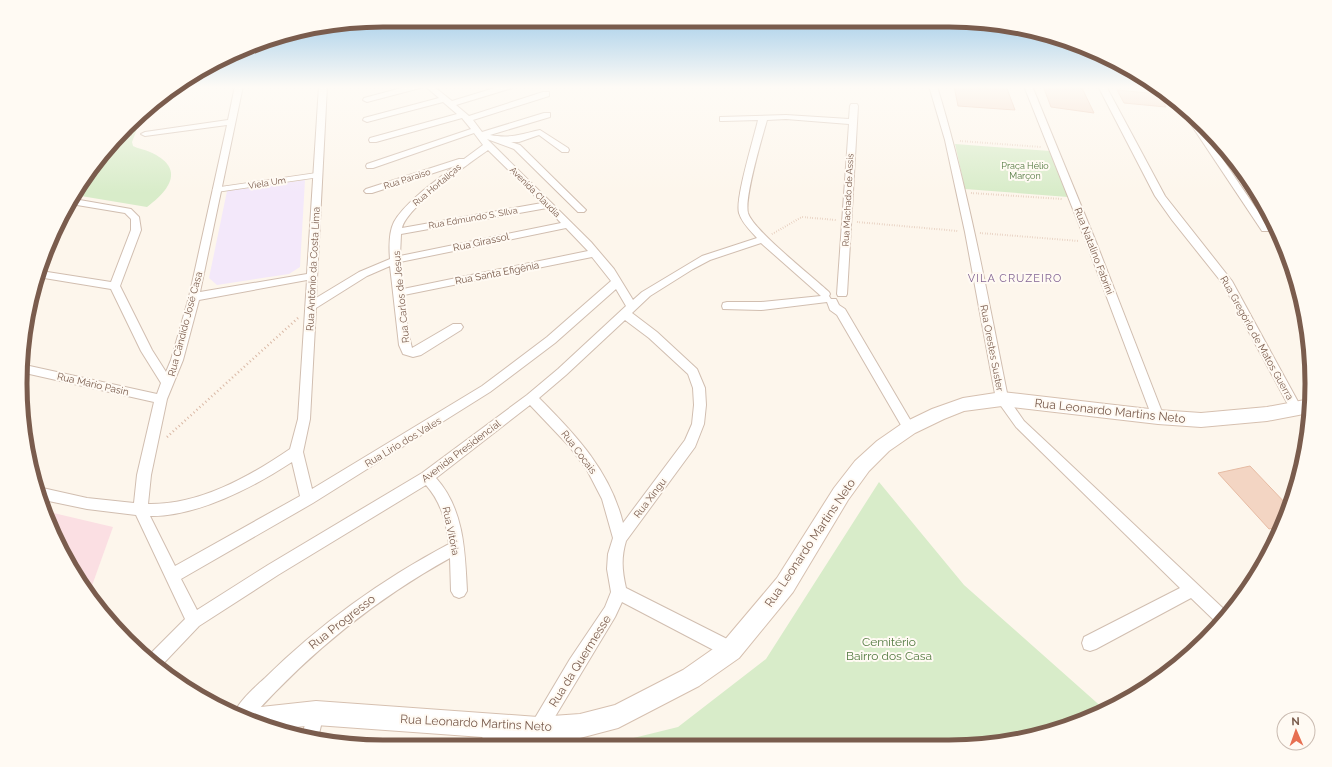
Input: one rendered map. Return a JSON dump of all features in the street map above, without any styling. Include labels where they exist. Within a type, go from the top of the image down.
[{"type":"street","points":[[145,134],[231,122]]},
{"type":"street","name":"Rua Cândido José Casa","points":[[140,509],[148,453],[161,400],[177,360],[194,297],[215,190],[231,122]]},
{"type":"street","name":"Rua Antônio da Costa Lima","points":[[296,452],[304,419],[321,122]]},
{"type":"street","points":[[373,140],[446,122]]},
{"type":"street","name":"Avenida Claudia","points":[[469,122],[488,146],[549,205],[595,253],[617,282],[628,310]]},
{"type":"street","points":[[370,166],[478,133],[521,122]]},
{"type":"street","points":[[762,122],[746,187],[743,212],[748,223],[763,239],[835,300],[909,428]]},
{"type":"street","name":"Rua Machado de Assis","points":[[835,300],[846,221],[852,122]]},
{"type":"street","name":"Rua Orestes Suster","points":[[944,122],[970,232],[1002,399],[1020,424],[1040,444],[1220,616]]},
{"type":"street","name":"Rua Natalino Fabrini","points":[[1042,122],[1091,242],[1158,418]]},
{"type":"street","name":"Rua Gregório de Matos Guerra","points":[[1121,122],[1170,213],[1220,271],[1303,408]]},
{"type":"street","points":[[1197,127],[1265,229]]},
{"type":"street","points":[[498,139],[519,139],[540,132],[565,150]]},
{"type":"street","points":[[478,133],[498,139],[516,147],[581,210]]},
{"type":"street","name":"Rua Hortaliças","points":[[396,232],[398,222],[403,215],[469,159],[488,146]]},
{"type":"street","name":"Rua Paraiso","points":[[369,192],[469,159]]},
{"type":"street","points":[[77,202],[128,211],[134,215],[137,221],[136,230],[115,286],[147,351],[168,384]]},
{"type":"street","name":"Rua Edmundo S. SIlva","points":[[396,232],[549,205]]},
{"type":"street","name":"Rua Girassol","points":[[311,306],[368,272],[395,260],[567,225]]},
{"type":"street","name":"Rua Carlos de Jesus","points":[[396,232],[395,260],[398,293],[406,347],[409,353],[417,352],[457,327]]},
{"type":"street","name":"Avenida Presidencial","points":[[157,659],[194,621],[273,570],[427,477],[531,398],[588,350],[646,294],[706,258],[763,239]]},
{"type":"street","name":"Rua Santa Efigênia","points":[[398,293],[595,253]]},
{"type":"street","points":[[44,275],[115,286]]},
{"type":"street","points":[[194,297],[312,276]]},
{"type":"street","name":"Rua Lirio dos Vales","points":[[172,576],[308,499],[486,389],[551,340],[617,282]]},
{"type":"street","points":[[727,306],[761,306],[835,300]]},
{"type":"street","name":"Rua Xingu","points":[[619,592],[614,569],[615,554],[620,538],[676,464],[690,442],[698,424],[700,405],[700,388],[693,372],[628,310]]},
{"type":"street","name":"Rua Mário Pasin","points":[[28,369],[161,400]]},
{"type":"street","name":"Rua Cocais","points":[[531,398],[567,433],[590,463],[608,494],[620,538]]},
{"type":"street","name":"Rua Leonardo Martins Neto","points":[[263,719],[316,712],[491,736],[538,729],[580,726],[618,716],[690,678],[730,650],[785,585],[841,494],[862,466],[883,446],[909,428],[963,405],[1002,399],[1081,407],[1158,418],[1201,420],[1233,418],[1303,408]]},
{"type":"street","points":[[45,495],[96,505],[140,509],[172,509],[206,499],[254,478],[296,452],[308,499]]},
{"type":"street","name":"Rua Vitória","points":[[427,477],[444,499],[457,547],[459,591]]},
{"type":"street","points":[[140,509],[194,621]]},
{"type":"street","name":"Rua Progresso","points":[[245,712],[267,686],[338,623],[360,606],[420,566],[457,547]]},
{"type":"street","points":[[1090,643],[1192,590]]},
{"type":"street","points":[[619,592],[730,650]]},
{"type":"street","name":"Rua da Quermesse","points":[[538,729],[610,612],[619,592]]},
{"type":"street","points":[[311,732],[316,712]]},
{"type":"lane","name":"Viela Um","points":[[215,190],[318,175]]},
{"type":"path","points":[[949,140],[1053,148]]},
{"type":"path","points":[[961,192],[1074,200]]},
{"type":"path","points":[[763,239],[802,217],[1091,242]]},
{"type":"path","points":[[148,453],[311,306]]},
{"type":"shaded area","points":[[305,180],[300,267],[289,274],[217,285],[209,278],[227,191]]},
{"type":"shaded area","points":[[51,512],[113,527],[91,588],[75,562]]},
{"type":"green space","points":[[135,127],[137,129],[132,142],[133,146],[146,150],[161,158],[168,165],[171,172],[171,179],[168,186],[147,207],[80,196],[115,148]]},
{"type":"green space","name":"Praça Hélio Marçon","points":[[955,144],[1050,151],[1068,197],[965,189]]},
{"type":"green space","name":"Cemitério Bairro dos Casa","points":[[879,482],[964,585],[1100,706],[1085,713],[1041,728],[995,737],[972,739],[625,740],[678,727],[766,659]]},
{"type":"building","points":[[1250,466],[1284,502],[1274,528],[1269,529],[1218,473]]},
{"type":"district","name":"VILA CRUZEIRO","points":[[1015,278]]}]
